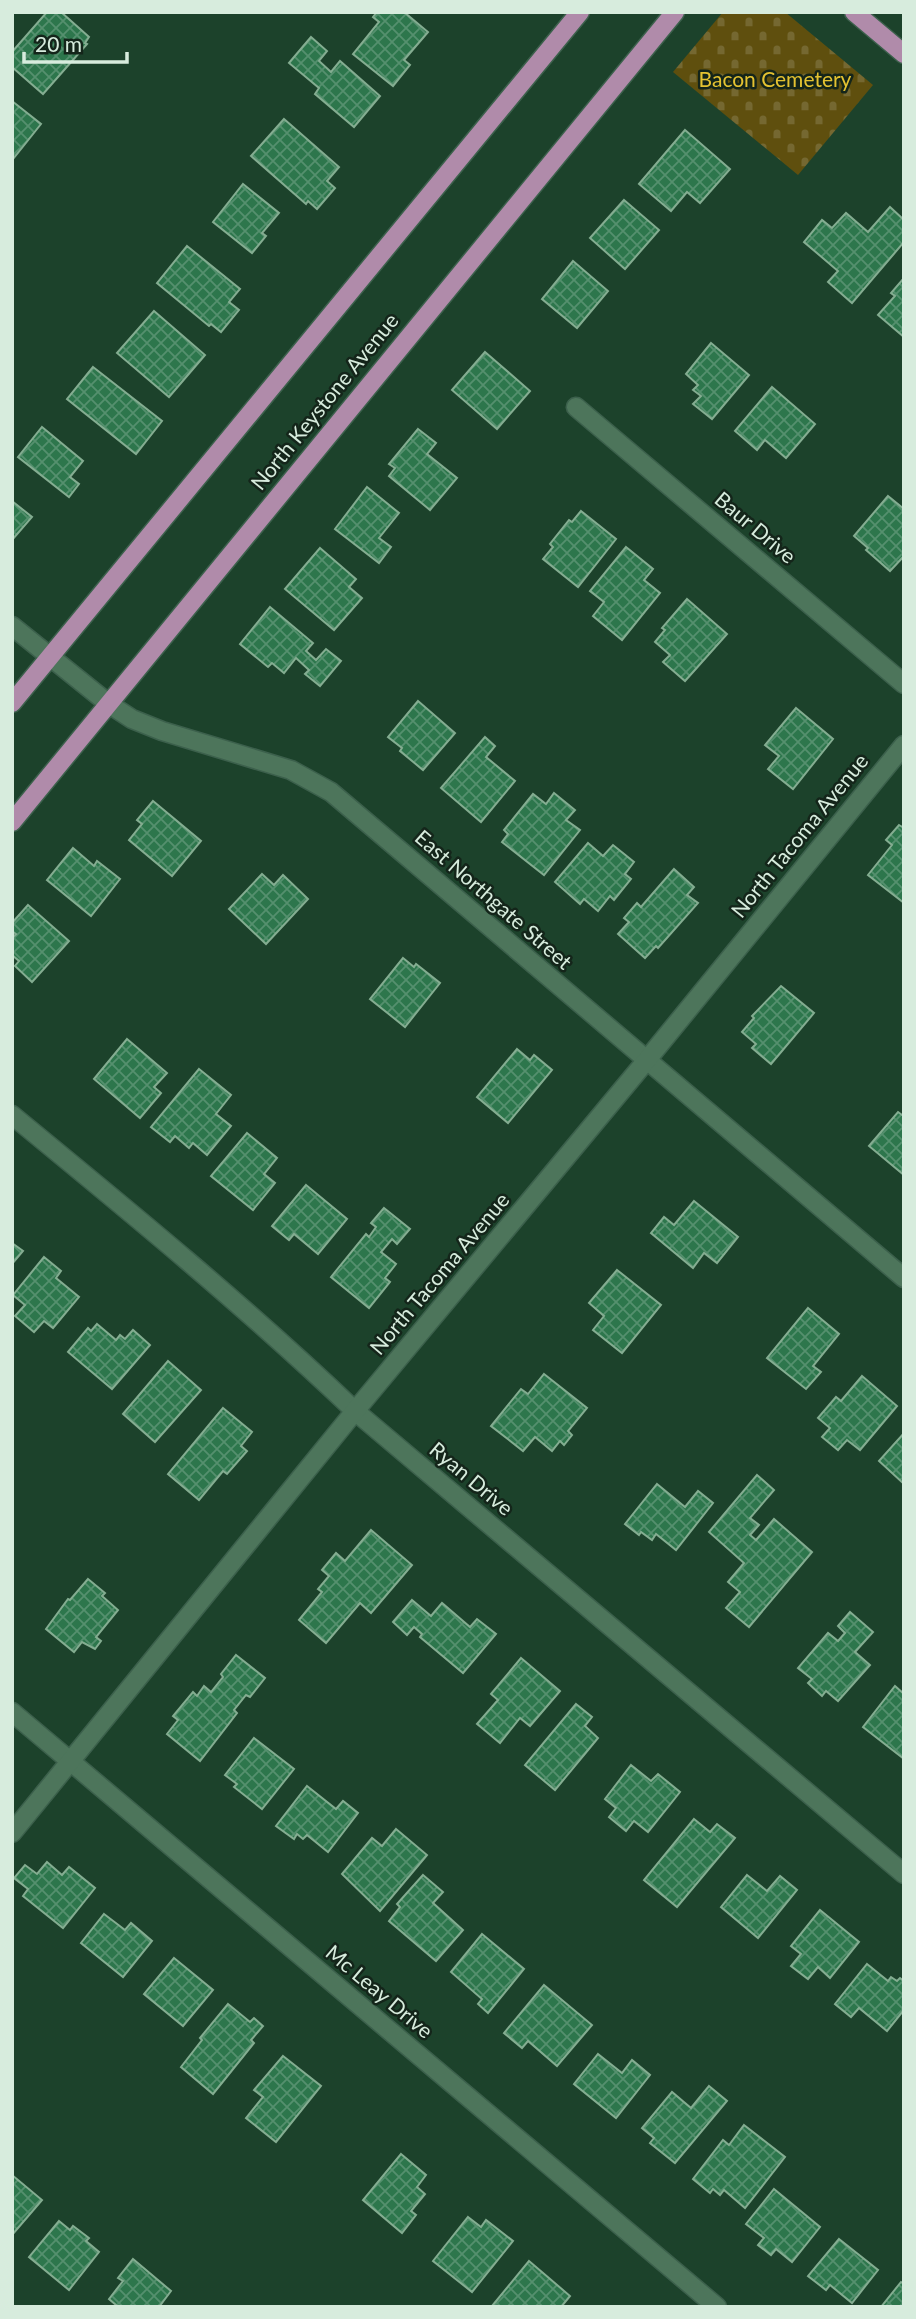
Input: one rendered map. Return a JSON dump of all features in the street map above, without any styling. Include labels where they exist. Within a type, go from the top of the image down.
[{"type":"main road","points":[[12,704],[580,12]]},
{"type":"main road","name":"North Keystone Avenue","points":[[12,822],[675,12]]},
{"type":"main road","points":[[854,12],[904,54]]},
{"type":"street","name":"Baur Drive","points":[[576,407],[904,684]]},
{"type":"street","name":"East Northgate Street","points":[[12,626],[109,704],[147,726],[291,770],[319,784],[904,1279]]},
{"type":"street","name":"North Tacoma Avenue","points":[[12,1833],[904,744]]},
{"type":"street","name":"Ryan Drive","points":[[12,1115],[155,1234],[301,1360],[355,1411],[904,1874]]},
{"type":"street","name":"Mc Leay Drive","points":[[12,1712],[716,2307]]},
{"type":"green space","name":"Bacon Cemetery","points":[[723,12],[785,12],[873,85],[798,175],[673,72]]},
{"type":"building","points":[[47,12],[61,12],[89,37],[85,43],[87,44],[43,94],[12,67],[12,52]]},
{"type":"building","points":[[377,12],[404,12],[428,32],[404,60],[410,65],[393,86],[353,54],[379,22],[373,17]]},
{"type":"building","points":[[311,37],[327,51],[319,61],[331,72],[340,61],[380,96],[354,127],[315,94],[319,88],[289,63]]},
{"type":"building","points":[[12,101],[41,124],[13,159],[12,159]]},
{"type":"building","points":[[284,119],[339,167],[327,181],[335,188],[317,209],[308,201],[306,204],[251,156]]},
{"type":"building","points":[[685,130],[730,169],[700,203],[687,192],[671,211],[639,184]]},
{"type":"building","points":[[243,184],[279,213],[262,233],[266,236],[252,253],[213,222]]},
{"type":"building","points":[[624,200],[659,230],[625,269],[590,238]]},
{"type":"building","points":[[890,207],[904,220],[904,242],[852,303],[828,282],[838,271],[804,242],[822,220],[832,228],[846,213],[868,232]]},
{"type":"building","points":[[187,246],[240,289],[229,302],[239,310],[221,332],[211,324],[209,326],[157,283]]},
{"type":"building","points":[[573,261],[608,291],[577,328],[542,299]]},
{"type":"building","points":[[904,278],[904,337],[878,315],[895,296],[891,293]]},
{"type":"building","points":[[154,311],[205,355],[169,397],[117,353]]},
{"type":"building","points":[[711,343],[749,375],[712,419],[693,404],[701,396],[693,390],[698,385],[686,374]]},
{"type":"building","points":[[485,352],[530,391],[497,429],[452,390]]},
{"type":"building","points":[[93,367],[162,421],[136,454],[67,399]]},
{"type":"building","points":[[772,387],[815,424],[786,458],[765,440],[757,450],[735,431]]},
{"type":"building","points":[[42,427],[83,461],[70,477],[79,484],[69,497],[18,457]]},
{"type":"building","points":[[418,429],[436,443],[427,454],[457,478],[430,510],[389,476],[395,468],[389,464]]},
{"type":"building","points":[[367,487],[399,513],[379,538],[391,547],[379,563],[335,529]]},
{"type":"building","points":[[888,496],[904,509],[904,556],[890,571],[854,536]]},
{"type":"building","points":[[12,501],[32,517],[12,540]]},
{"type":"building","points":[[581,511],[616,539],[578,587],[543,559],[553,547],[550,544],[569,520],[572,522]]},
{"type":"building","points":[[626,547],[653,569],[644,580],[660,593],[622,640],[593,616],[604,602],[590,591]]},
{"type":"building","points":[[320,548],[356,579],[349,587],[362,598],[334,630],[285,589]]},
{"type":"building","points":[[687,599],[727,634],[685,681],[663,662],[670,655],[655,642],[665,630],[662,628]]},
{"type":"building","points":[[270,607],[313,643],[306,651],[316,660],[326,649],[341,661],[320,686],[305,674],[309,670],[296,658],[284,673],[272,663],[268,667],[240,644]]},
{"type":"building","points":[[418,701],[455,733],[423,770],[388,737]]},
{"type":"building","points":[[796,708],[833,739],[793,789],[768,769],[779,756],[765,745]]},
{"type":"building","points":[[485,737],[495,746],[486,757],[515,781],[481,822],[441,788]]},
{"type":"building","points":[[554,793],[575,810],[566,820],[580,830],[544,875],[502,842],[508,834],[504,830],[533,794],[546,804]]},
{"type":"building","points":[[153,801],[201,841],[172,876],[129,840],[142,824],[137,820]]},
{"type":"building","points":[[899,825],[904,828],[904,903],[868,875],[892,845],[886,840]]},
{"type":"building","points":[[588,843],[603,856],[613,845],[634,862],[625,874],[631,879],[614,900],[610,896],[598,911],[584,899],[580,904],[555,882]]},
{"type":"building","points":[[73,848],[94,866],[97,861],[120,879],[91,916],[47,880]]},
{"type":"building","points":[[674,869],[694,887],[687,895],[698,903],[658,948],[656,946],[645,958],[618,934],[629,922],[624,918],[637,903],[641,907]]},
{"type":"building","points":[[262,874],[274,885],[283,875],[308,899],[266,944],[229,909]]},
{"type":"building","points":[[28,905],[69,941],[32,982],[15,966],[19,961],[12,955],[12,938],[16,934],[12,931],[12,923]]},
{"type":"building","points":[[403,958],[414,967],[416,964],[440,983],[405,1027],[370,999]]},
{"type":"building","points":[[781,986],[814,1013],[771,1064],[752,1048],[756,1044],[742,1032],[754,1018],[752,1016]]},
{"type":"building","points":[[127,1039],[167,1073],[154,1087],[161,1093],[140,1118],[94,1079]]},
{"type":"building","points":[[517,1049],[530,1060],[534,1055],[552,1070],[508,1123],[477,1097]]},
{"type":"building","points":[[199,1069],[231,1095],[216,1114],[231,1126],[207,1155],[193,1143],[189,1148],[175,1136],[170,1142],[151,1127]]},
{"type":"building","points":[[898,1112],[902,1115],[904,1113],[904,1175],[869,1146]]},
{"type":"building","points":[[247,1133],[277,1158],[264,1174],[275,1183],[253,1210],[211,1176]]},
{"type":"building","points":[[306,1185],[347,1219],[318,1254],[294,1234],[289,1240],[272,1226]]},
{"type":"building","points":[[694,1201],[738,1237],[717,1263],[704,1253],[693,1268],[651,1233],[664,1217],[674,1225]]},
{"type":"building","points":[[384,1208],[410,1229],[397,1244],[392,1239],[381,1252],[396,1264],[385,1278],[390,1282],[369,1308],[331,1277],[366,1234],[369,1237],[376,1227],[371,1223]]},
{"type":"building","points":[[12,1243],[23,1251],[12,1264]]},
{"type":"building","points":[[44,1257],[61,1271],[56,1278],[79,1297],[53,1328],[44,1321],[34,1332],[15,1316],[25,1305],[13,1295]]},
{"type":"building","points":[[617,1270],[661,1305],[622,1353],[593,1330],[604,1316],[589,1303]]},
{"type":"building","points":[[808,1308],[839,1334],[813,1366],[821,1372],[806,1389],[767,1358]]},
{"type":"building","points":[[97,1324],[116,1340],[120,1335],[125,1339],[133,1330],[150,1345],[112,1389],[68,1352],[88,1328],[91,1331]]},
{"type":"building","points":[[168,1361],[201,1390],[155,1442],[123,1414]]},
{"type":"building","points":[[544,1374],[587,1408],[568,1431],[572,1435],[564,1445],[560,1441],[552,1451],[535,1437],[523,1451],[491,1426],[521,1389],[528,1394]]},
{"type":"building","points":[[862,1376],[897,1406],[860,1450],[847,1440],[838,1450],[822,1437],[830,1428],[818,1418],[836,1397],[841,1401]]},
{"type":"building","points":[[223,1408],[252,1432],[241,1446],[247,1451],[227,1474],[223,1471],[199,1500],[168,1474]]},
{"type":"building","points":[[904,1433],[904,1484],[879,1461]]},
{"type":"building","points":[[757,1475],[774,1490],[750,1518],[759,1525],[750,1535],[756,1540],[774,1519],[812,1552],[749,1627],[726,1608],[740,1592],[728,1582],[744,1563],[709,1532]]},
{"type":"building","points":[[657,1484],[685,1507],[698,1491],[713,1503],[676,1550],[656,1534],[652,1540],[641,1532],[639,1535],[625,1524]]},
{"type":"building","points":[[371,1530],[412,1565],[371,1613],[360,1603],[326,1643],[299,1620],[322,1592],[318,1589],[329,1576],[322,1570],[336,1553],[345,1561]]},
{"type":"building","points":[[88,1579],[105,1593],[102,1596],[118,1610],[96,1637],[101,1641],[95,1649],[82,1642],[74,1652],[46,1629],[68,1599],[70,1600]]},
{"type":"building","points":[[412,1600],[431,1616],[442,1603],[470,1627],[477,1619],[496,1634],[463,1673],[420,1637],[422,1634],[414,1627],[407,1635],[393,1622]]},
{"type":"building","points":[[850,1612],[873,1632],[855,1652],[870,1665],[838,1701],[826,1691],[822,1696],[808,1683],[812,1679],[798,1668],[828,1633],[838,1641],[845,1633],[838,1626]]},
{"type":"building","points":[[236,1655],[265,1678],[250,1697],[246,1695],[234,1710],[237,1713],[200,1761],[167,1734],[178,1720],[173,1716],[193,1692],[197,1696],[204,1686],[211,1692]]},
{"type":"building","points":[[521,1658],[560,1691],[530,1726],[520,1718],[500,1743],[477,1724],[498,1700],[491,1694]]},
{"type":"building","points":[[895,1686],[904,1694],[904,1759],[863,1727]]},
{"type":"building","points":[[576,1704],[592,1717],[585,1726],[598,1738],[555,1790],[525,1765]]},
{"type":"building","points":[[254,1738],[294,1769],[262,1809],[234,1787],[237,1784],[225,1775]]},
{"type":"building","points":[[631,1765],[651,1781],[658,1774],[680,1792],[648,1832],[634,1821],[626,1831],[609,1817],[616,1808],[605,1799]]},
{"type":"building","points":[[307,1786],[336,1809],[343,1801],[358,1813],[328,1852],[307,1835],[303,1839],[297,1834],[294,1839],[276,1826]]},
{"type":"building","points":[[694,1819],[710,1832],[717,1824],[735,1838],[677,1907],[644,1880]]},
{"type":"building","points":[[396,1829],[427,1855],[380,1911],[342,1874],[372,1838],[382,1846]]},
{"type":"building","points":[[47,1862],[62,1875],[69,1867],[95,1888],[63,1928],[23,1896],[28,1889],[14,1878],[25,1865],[37,1874]]},
{"type":"building","points":[[423,1875],[443,1892],[433,1903],[463,1930],[436,1961],[389,1921],[400,1907],[397,1904]]},
{"type":"building","points":[[747,1875],[767,1891],[780,1876],[797,1890],[758,1938],[721,1907]]},
{"type":"building","points":[[820,1910],[859,1942],[830,1978],[818,1967],[808,1979],[791,1966],[801,1954],[791,1946]]},
{"type":"building","points":[[104,1914],[125,1930],[131,1923],[152,1941],[123,1977],[81,1943]]},
{"type":"building","points":[[482,1934],[524,1969],[488,2013],[478,2004],[482,1999],[451,1972]]},
{"type":"building","points":[[174,1958],[213,1990],[183,2026],[144,1994]]},
{"type":"building","points":[[867,1964],[888,1981],[891,1977],[904,1981],[904,2010],[887,2031],[859,2008],[851,2017],[835,2004]]},
{"type":"building","points":[[544,1985],[592,2025],[557,2066],[528,2041],[522,2048],[504,2033]]},
{"type":"building","points":[[228,2004],[250,2022],[254,2018],[263,2026],[251,2040],[254,2043],[213,2094],[181,2067],[202,2040],[200,2038]]},
{"type":"building","points":[[598,2054],[622,2073],[632,2060],[650,2075],[616,2118],[574,2084]]},
{"type":"building","points":[[283,2056],[321,2086],[276,2142],[246,2118],[263,2097],[254,2090]]},
{"type":"building","points":[[709,2086],[727,2101],[675,2163],[650,2143],[654,2138],[642,2128],[672,2092],[691,2108]]},
{"type":"building","points":[[744,2125],[785,2157],[745,2208],[724,2190],[720,2195],[713,2189],[710,2193],[693,2179],[723,2140],[729,2145]]},
{"type":"building","points":[[401,2154],[426,2175],[417,2187],[425,2194],[411,2211],[416,2215],[402,2233],[363,2200]]},
{"type":"building","points":[[12,2175],[42,2200],[12,2235]]},
{"type":"building","points":[[774,2189],[820,2227],[792,2262],[776,2249],[771,2255],[758,2245],[764,2238],[746,2224]]},
{"type":"building","points":[[468,2217],[481,2227],[486,2220],[513,2241],[472,2292],[433,2261]]},
{"type":"building","points":[[59,2221],[70,2230],[73,2226],[89,2238],[86,2241],[99,2252],[69,2290],[29,2257]]},
{"type":"building","points":[[839,2239],[878,2270],[852,2303],[830,2285],[826,2290],[808,2276]]},
{"type":"building","points":[[133,2259],[171,2291],[159,2307],[115,2307],[109,2299],[123,2281],[118,2278]]},
{"type":"building","points":[[529,2261],[570,2296],[561,2307],[493,2307],[492,2306]]},
{"type":"building","points":[[901,2282],[904,2284],[904,2307],[881,2307]]}]
